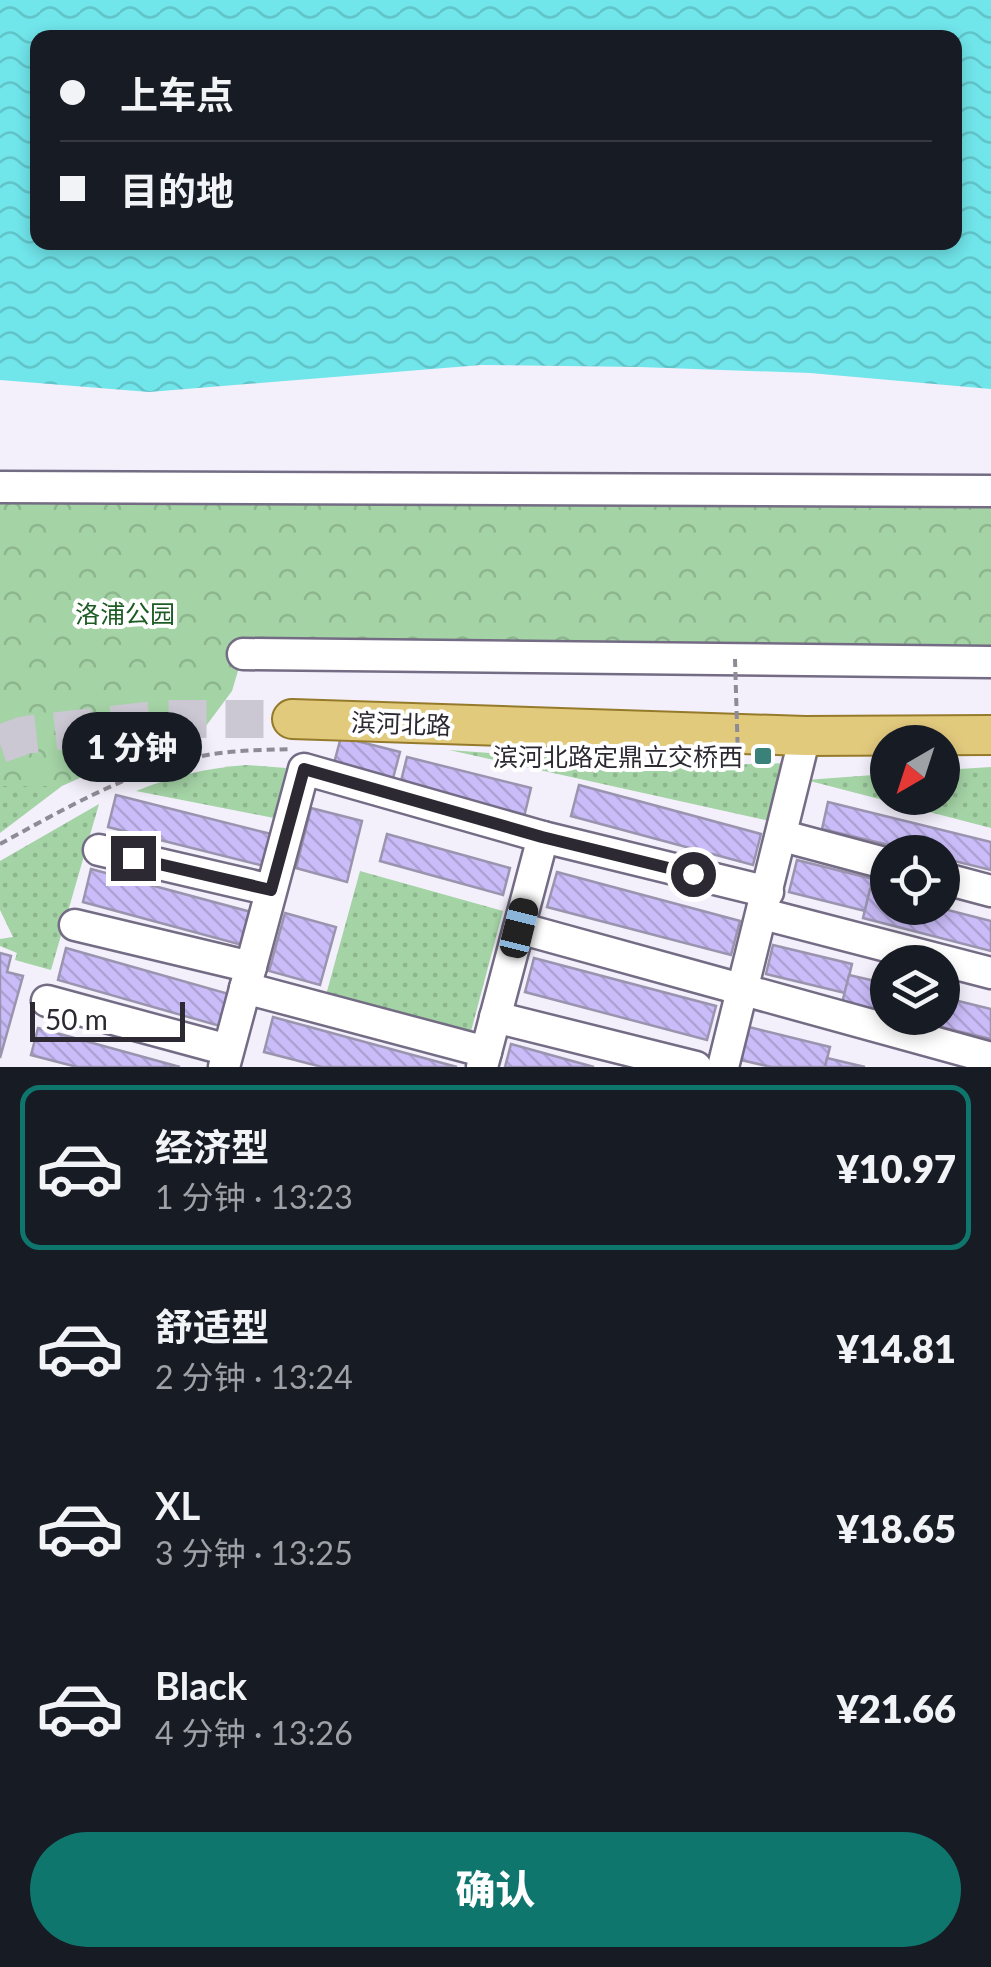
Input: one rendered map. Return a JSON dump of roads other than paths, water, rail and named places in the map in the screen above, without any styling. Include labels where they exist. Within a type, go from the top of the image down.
[{"type":"main road","name":"滨河北路","points":[[295,734],[991,735]]},
{"type":"street","points":[[0,487],[991,491]]},
{"type":"street","points":[[242,654],[991,662]]},
{"type":"street","points":[[723,1067],[805,736]]},
{"type":"street","points":[[47,1001],[227,1062],[304,769],[991,973]]},
{"type":"street","points":[[782,836],[870,859]]},
{"type":"street","points":[[74,925],[248,978],[484,1060],[542,837]]},
{"type":"street","points":[[98,850],[271,890]]},
{"type":"street","points":[[960,883],[991,891]]},
{"type":"street","points":[[519,928],[991,1058]]},
{"type":"street","points":[[496,1017],[696,1067]]},
{"type":"water","points":[[0,0],[991,0],[991,389],[810,373],[481,365],[149,392],[0,380]]},
{"type":"tunnel","points":[[0,744],[25,735],[163,719],[292,719]]},
{"type":"place","name":"滨河北路定鼎立交桥西","points":[[763,756]]},
{"type":"park label","name":"洛浦公园","points":[[125,613]]}]
